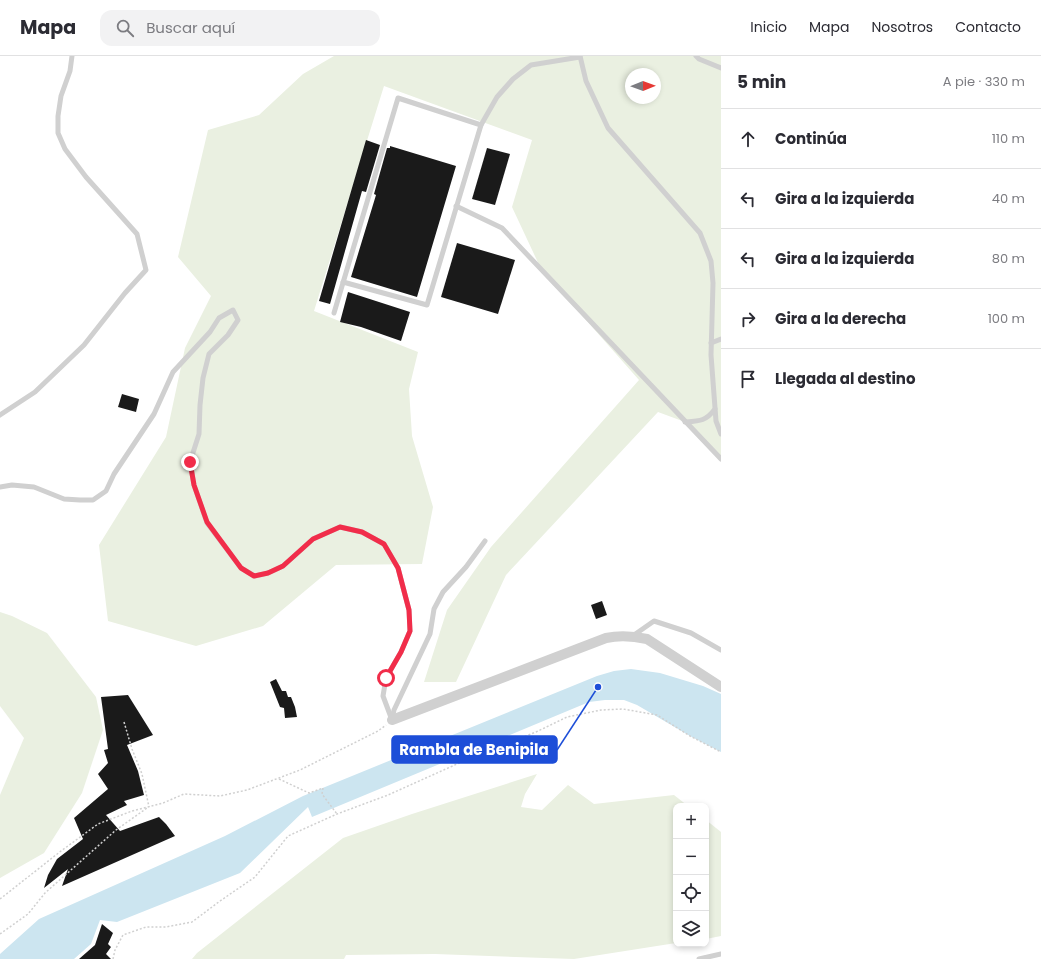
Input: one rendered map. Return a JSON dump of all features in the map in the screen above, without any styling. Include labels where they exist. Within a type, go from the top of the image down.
[{"type":"street","points":[[392,720],[606,638],[618,636],[633,636],[647,639],[721,687]]},
{"type":"lane","points":[[0,415],[35,392],[84,345],[125,293],[146,270],[137,234],[86,177],[65,149],[58,133],[58,116],[61,96],[70,71],[72,56]]},
{"type":"lane","points":[[343,282],[427,305],[480,125],[497,97],[513,79],[531,65],[580,56],[586,81],[608,128],[700,233],[711,261],[713,283],[711,343],[716,421],[721,434]]},
{"type":"lane","points":[[696,56],[699,59],[721,68]]},
{"type":"lane","points":[[334,312],[398,98],[480,125]]},
{"type":"lane","points":[[456,206],[502,228],[721,459]]},
{"type":"lane","points":[[0,487],[12,485],[34,487],[64,499],[80,500],[93,500],[106,491],[114,474],[154,414],[173,372],[210,332],[219,318],[233,310],[238,320],[228,335],[209,354],[203,378],[199,434],[190,462],[194,485],[207,522],[241,568],[254,576],[268,573],[283,566],[313,539],[340,527],[362,532],[384,544],[398,568],[409,610],[410,631],[401,652],[386,678],[383,696],[392,720]]},
{"type":"lane","points":[[711,343],[721,340]]},
{"type":"lane","points":[[686,422],[700,421],[710,416],[715,409]]},
{"type":"lane","points":[[392,720],[394,710],[430,634],[434,609],[443,592],[466,567],[485,541]]},
{"type":"lane","points":[[633,636],[654,621],[691,633],[721,650]]},
{"type":"lane","points":[[699,959],[721,954]]},
{"type":"path","points":[[113,959],[115,950],[123,935],[146,927],[192,922],[255,877],[288,836],[337,814],[388,795],[457,764],[536,732],[567,717],[601,710],[623,709],[657,715],[690,736],[721,752]]},
{"type":"path","points":[[0,899],[98,824],[184,794],[220,796],[247,790],[300,770],[378,731],[392,720]]},
{"type":"path","points":[[124,722],[132,749],[142,774],[149,807]]},
{"type":"path","points":[[278,778],[309,793],[323,788],[322,794],[337,814]]},
{"type":"path","points":[[0,934],[28,914],[45,893],[116,830],[149,807]]},
{"type":"green space","points":[[334,56],[721,56],[721,459],[685,422],[658,412],[506,575],[456,682],[424,682],[447,610],[491,547],[639,380],[541,269],[512,207],[532,140],[384,86],[314,311],[418,352],[409,389],[412,436],[433,507],[422,564],[336,565],[263,626],[196,646],[108,621],[99,545],[166,437],[185,348],[211,296],[178,257],[208,130],[259,115],[303,74]]},
{"type":"green space","points":[[0,612],[12,616],[47,633],[96,697],[103,730],[82,793],[44,853],[0,878],[0,795],[24,738],[0,706]]},
{"type":"green space","points":[[537,774],[525,794],[521,807],[542,810],[568,785],[594,804],[674,795],[684,803],[673,803],[673,943],[574,959],[435,954],[346,955],[344,959],[192,959],[197,953],[343,838]]},
{"type":"green space","points":[[709,822],[721,832],[721,936],[709,938]]},
{"type":"water","points":[[631,669],[660,673],[703,686],[721,694],[721,752],[637,705],[624,700],[589,702],[312,817],[308,807],[240,873],[117,922],[100,920],[91,944],[74,959],[0,959],[0,954],[39,919],[225,836],[303,796],[597,676],[614,671]]},
{"type":"building","points":[[366,140],[380,145],[366,192],[362,191],[330,304],[319,301]]},
{"type":"building","points":[[390,146],[456,166],[417,297],[351,277],[376,195],[374,194],[387,148],[390,148]]},
{"type":"building","points":[[487,148],[510,154],[495,205],[472,199]]},
{"type":"building","points":[[457,243],[515,260],[498,314],[441,297]]},
{"type":"building","points":[[348,292],[410,312],[401,341],[361,327],[340,322]]},
{"type":"building","points":[[122,394],[139,399],[136,412],[118,407]]},
{"type":"building","points":[[602,601],[607,615],[596,619],[591,605]]},
{"type":"building","points":[[276,679],[282,691],[286,691],[288,697],[291,697],[297,717],[285,718],[284,708],[280,707],[270,682]]},
{"type":"building","points":[[128,695],[153,735],[127,745],[138,771],[144,795],[124,801],[127,805],[106,815],[120,831],[159,817],[175,836],[62,886],[68,869],[44,888],[48,875],[57,859],[83,839],[74,818],[108,789],[98,774],[108,763],[104,750],[108,749],[101,697]]},
{"type":"building","points":[[102,924],[113,933],[108,944],[111,947],[106,954],[111,959],[79,959],[95,945]]},
{"type":"place","name":"Rambla de Benipila","points":[[598,687]]},
{"type":"route","points":[[190,462],[194,485],[207,522],[241,568],[254,576],[268,573],[283,566],[313,539],[340,527],[362,532],[384,544],[398,568],[409,610],[410,631],[401,652],[386,678]]}]
